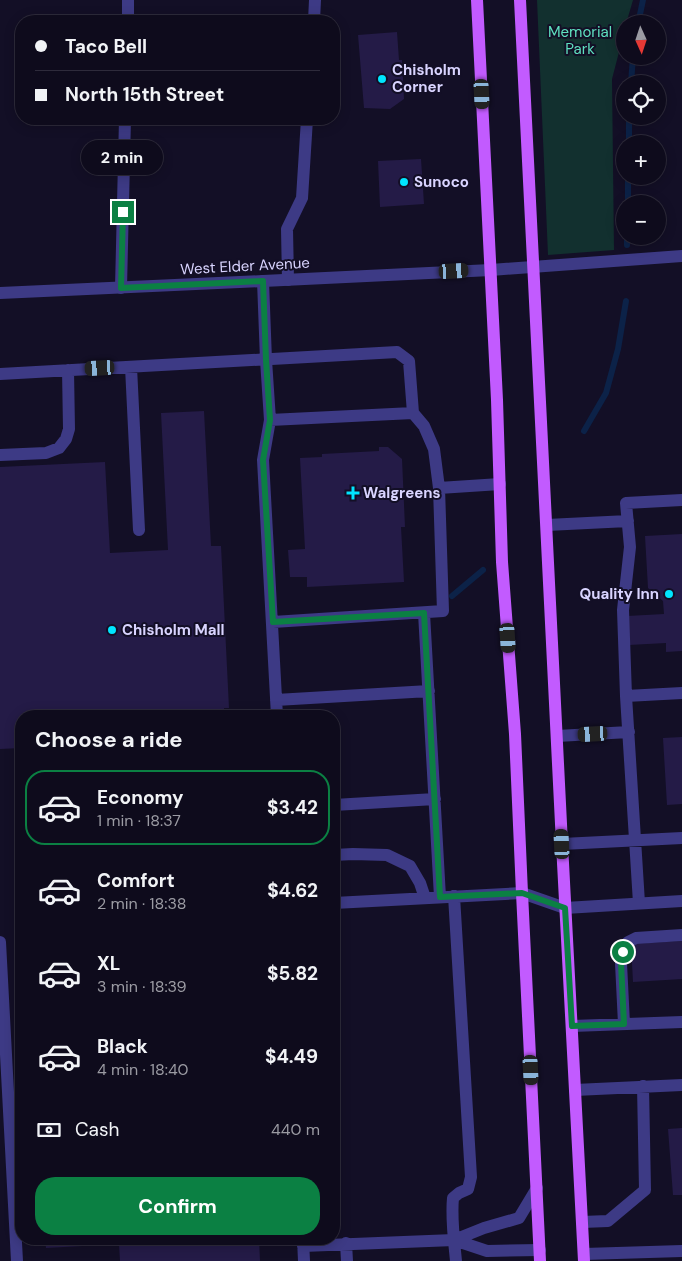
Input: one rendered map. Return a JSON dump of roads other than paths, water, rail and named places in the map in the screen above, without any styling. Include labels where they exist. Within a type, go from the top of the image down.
[{"type":"main road","points":[[477,0],[491,270],[502,562],[515,734],[540,1256]]},
{"type":"main road","points":[[520,0],[584,1258]]},
{"type":"street","points":[[128,0],[128,15]]},
{"type":"street","points":[[314,15],[315,0]]},
{"type":"street","points":[[121,288],[125,125]]},
{"type":"street","points":[[288,280],[286,229],[302,198],[307,125]]},
{"type":"street","name":"West Elder Avenue","points":[[0,292],[491,270],[682,256]]},
{"type":"street","points":[[263,281],[270,420],[263,460],[277,710]]},
{"type":"street","points":[[0,374],[397,352],[410,362],[413,413],[424,426],[434,449],[439,488],[443,611],[273,622]]},
{"type":"street","points":[[132,367],[139,530]]},
{"type":"street","points":[[0,455],[46,453],[59,448],[66,439],[69,429],[68,370]]},
{"type":"street","points":[[270,420],[413,413]]},
{"type":"street","points":[[439,488],[500,484]]},
{"type":"street","points":[[639,903],[626,696],[623,610],[630,547],[626,503],[682,500]]},
{"type":"street","points":[[547,525],[628,521]]},
{"type":"street","points":[[424,613],[440,897]]},
{"type":"street","points":[[276,700],[429,691]]},
{"type":"street","points":[[626,696],[682,693]]},
{"type":"street","points":[[557,736],[629,732]]},
{"type":"street","points":[[340,805],[435,799]]},
{"type":"street","points":[[562,844],[682,838]]},
{"type":"street","points":[[340,855],[387,855],[410,866],[420,883],[425,898]]},
{"type":"street","points":[[340,903],[522,893],[565,908],[682,900]]},
{"type":"street","points":[[454,896],[471,1177],[468,1189],[458,1193],[453,1198],[456,1261]]},
{"type":"street","points":[[624,1024],[621,963],[623,952],[628,942],[636,938],[682,935]]},
{"type":"street","points":[[0,942],[2,1024],[15,1229]]},
{"type":"street","points":[[572,1026],[682,1022]]},
{"type":"street","points":[[575,1090],[682,1085]]},
{"type":"street","points":[[582,1222],[608,1221],[645,1190],[643,1086]]},
{"type":"street","points":[[340,1244],[454,1240],[484,1228],[519,1218],[537,1188]]},
{"type":"street","points":[[454,1240],[487,1251],[540,1256]]},
{"type":"street","points":[[346,1244],[347,1261]]},
{"type":"street","points":[[16,1245],[17,1261]]},
{"type":"street","points":[[303,1245],[304,1261]]},
{"type":"street","points":[[584,1258],[682,1251]]},
{"type":"waterway","points":[[640,15],[643,0]]},
{"type":"waterway","points":[[632,65],[632,75]]},
{"type":"waterway","points":[[629,125],[629,135]]},
{"type":"waterway","points":[[628,185],[628,195]]},
{"type":"waterway","points":[[584,431],[606,393],[618,349],[626,301]]},
{"type":"waterway","points":[[452,596],[483,570]]},
{"type":"place","name":"Chisholm Corner","points":[[382,79]]},
{"type":"place","name":"Sunoco","points":[[404,182]]},
{"type":"place","name":"Walgreens","points":[[353,493]]},
{"type":"place","name":"Quality Inn","points":[[669,594]]},
{"type":"place","name":"Chisholm Mall","points":[[112,630]]},
{"type":"park label","name":"Memorial Park","points":[[580,40]]}]
